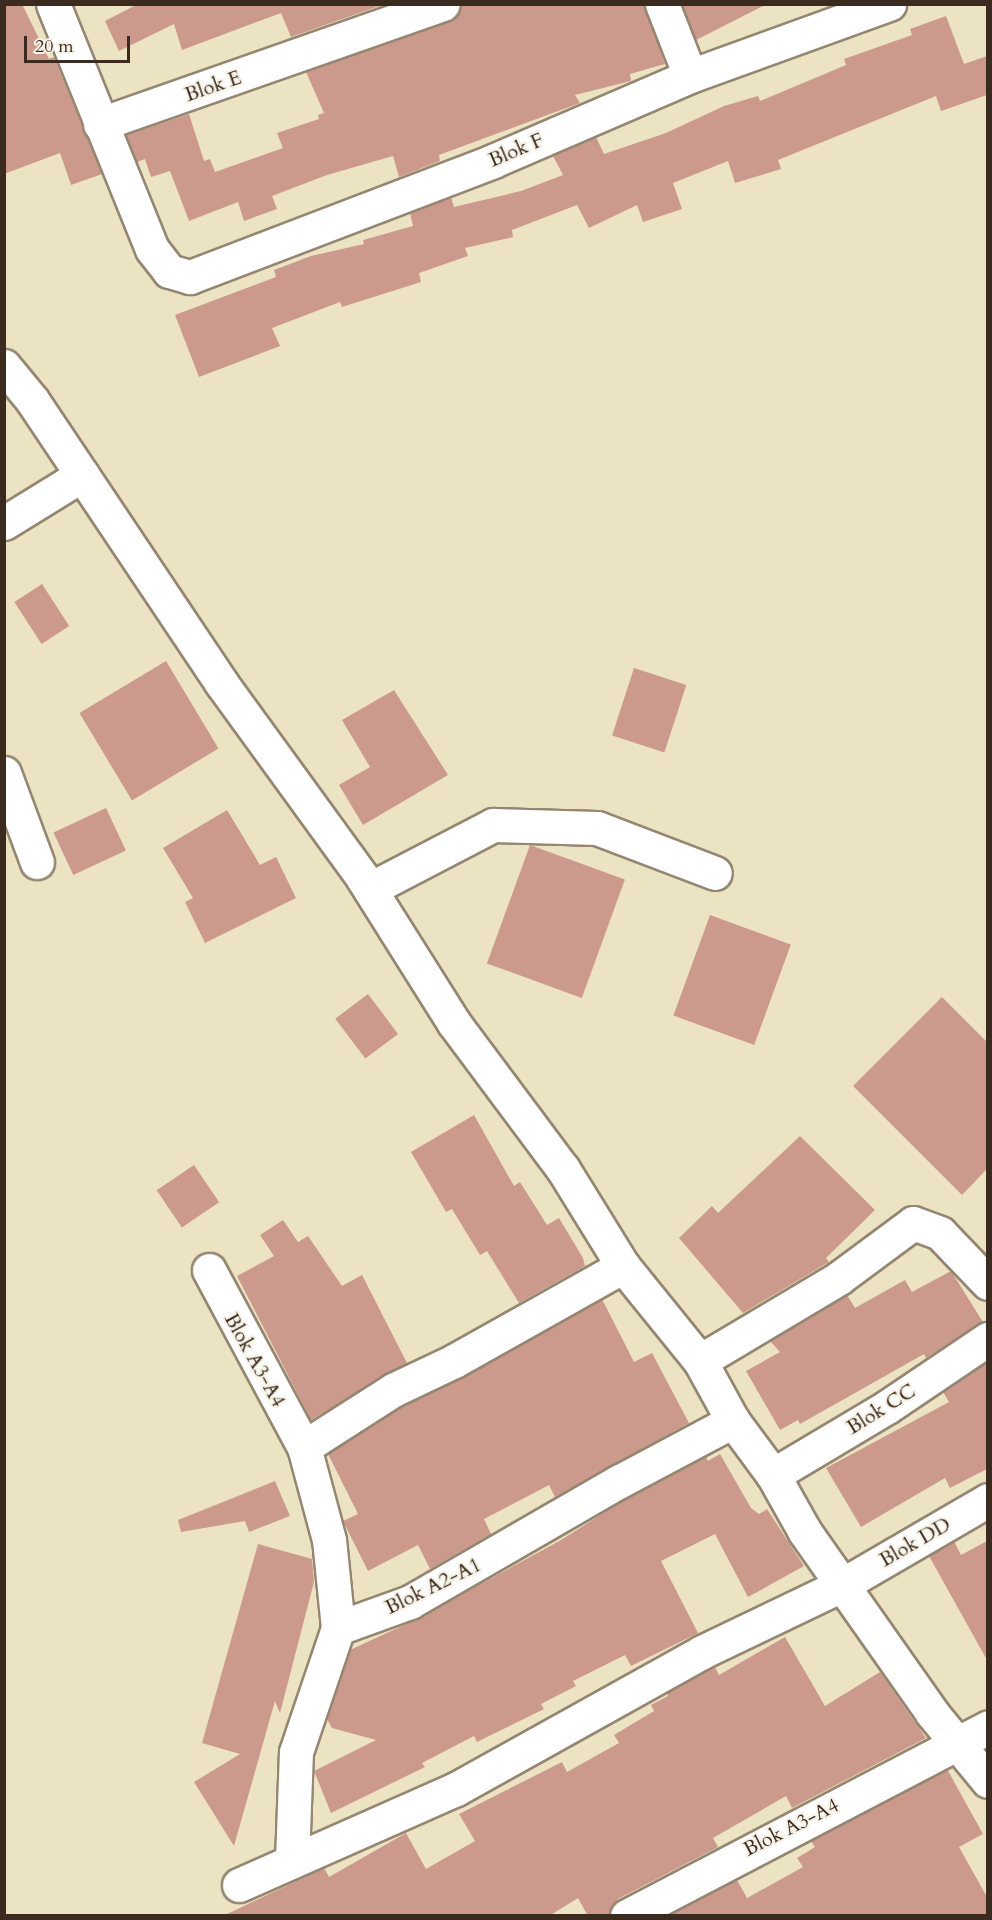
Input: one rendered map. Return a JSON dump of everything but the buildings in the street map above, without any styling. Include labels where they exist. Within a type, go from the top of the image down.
[{"type":"street","name":"Blok F","points":[[53,4],[152,249],[169,271],[190,276],[493,161],[836,14],[889,4]]},
{"type":"street","name":"Blok E","points":[[100,124],[326,47],[443,4]]},
{"type":"street","points":[[662,4],[690,76]]},
{"type":"street","points":[[4,366],[32,400],[222,684],[370,889],[454,1023],[563,1169],[624,1266],[700,1361],[733,1421],[773,1474],[805,1532],[932,1713],[957,1741],[987,1781]]},
{"type":"street","points":[[4,523],[82,475]]},
{"type":"street","points":[[4,773],[37,862]]},
{"type":"street","points":[[370,889],[493,825],[597,828],[715,873]]},
{"type":"street","points":[[700,1361],[839,1278],[914,1223],[940,1233],[987,1283]]},
{"type":"street","points":[[304,1447],[393,1390],[454,1361],[624,1266]]},
{"type":"street","name":"Blok A3-A4","points":[[209,1270],[304,1447],[329,1540],[338,1628]]},
{"type":"street","name":"Blok CC","points":[[773,1474],[887,1407],[987,1339]]},
{"type":"street","name":"Blok A2-A1","points":[[338,1628],[410,1602],[620,1480],[733,1421]]},
{"type":"street","name":"Blok DD","points":[[239,1885],[456,1789],[702,1652],[842,1585],[987,1500]]},
{"type":"street","points":[[292,1860],[296,1752],[338,1628]]},
{"type":"street","name":"Blok A3-A4","points":[[627,1916],[987,1727]]}]
